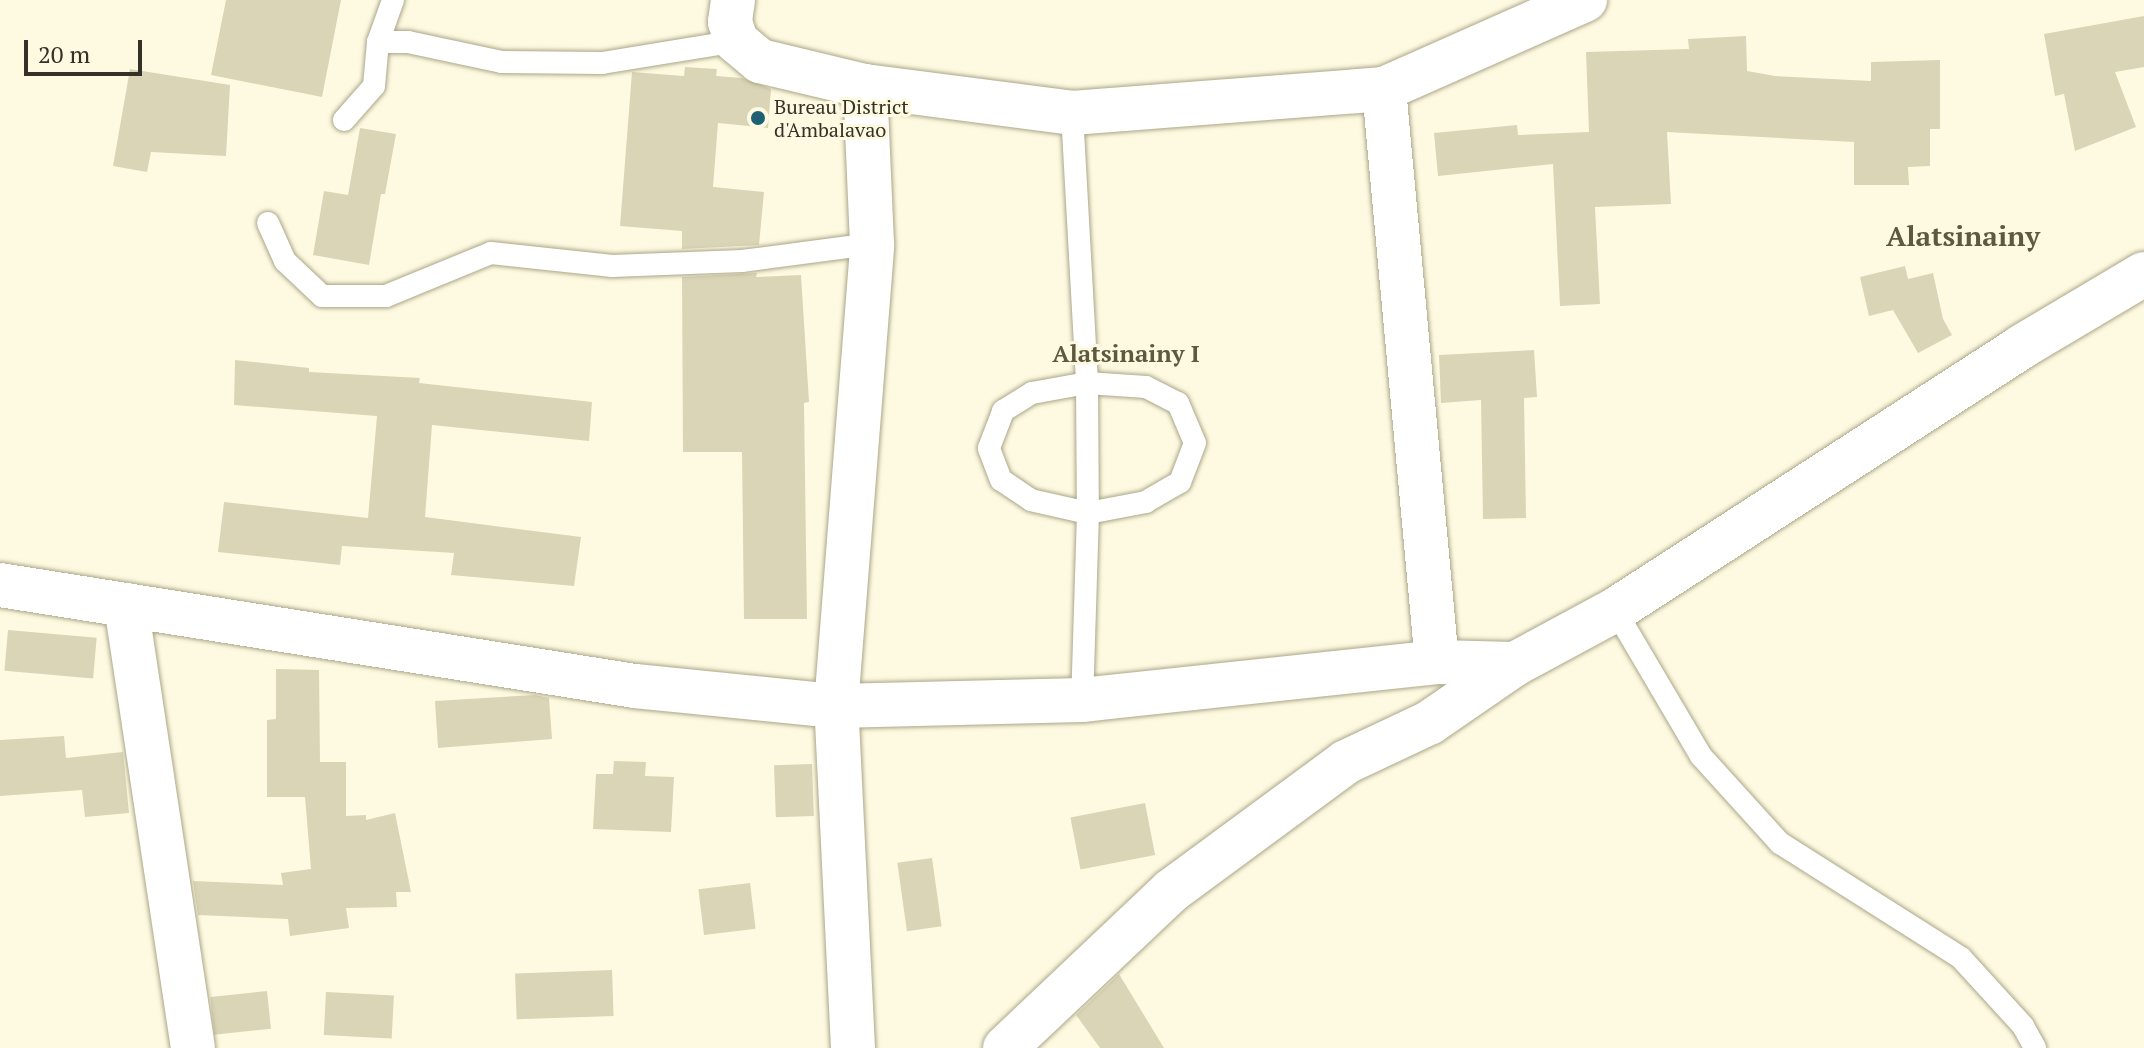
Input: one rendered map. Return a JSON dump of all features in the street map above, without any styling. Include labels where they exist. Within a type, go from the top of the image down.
[{"type":"street","points":[[734,20],[760,61],[865,86],[1072,113],[1384,89],[1585,0]]},
{"type":"street","points":[[853,1048],[836,706],[872,244],[865,86]]},
{"type":"street","points":[[1384,89],[1437,662]]},
{"type":"street","points":[[1005,1048],[1171,891],[1346,762],[1429,723],[1515,664],[1615,610],[2021,347],[2144,274]]},
{"type":"street","points":[[0,585],[635,686],[836,706],[1082,700],[1437,662],[1515,664]]},
{"type":"street","points":[[126,605],[193,1048]]},
{"type":"lane","points":[[344,120],[374,86],[378,42],[393,0]]},
{"type":"lane","points":[[378,42],[408,42],[502,62],[602,63],[734,20]]},
{"type":"lane","points":[[1072,113],[1087,383],[1088,513],[1082,700]]},
{"type":"lane","points":[[268,223],[285,261],[322,296],[386,296],[491,253],[612,266],[742,261],[872,244]]},
{"type":"lane","points":[[1087,383],[1146,387],[1178,403],[1195,443],[1180,482],[1146,502],[1088,513],[1031,500],[1001,480],[989,448],[1003,411],[1032,393],[1087,383]]},
{"type":"lane","points":[[1615,610],[1701,756],[1780,843],[1961,958],[2023,1026],[2035,1048]]},
{"type":"building","points":[[226,0],[341,0],[322,97],[211,75]]},
{"type":"building","points":[[2144,16],[2144,67],[2115,72],[2136,127],[2075,151],[2064,94],[2055,96],[2044,34]]},
{"type":"building","points":[[1746,36],[1747,71],[1775,76],[1871,81],[1871,62],[1940,60],[1940,129],[1930,129],[1930,166],[1908,167],[1909,185],[1854,185],[1854,142],[1667,132],[1671,204],[1595,207],[1600,304],[1560,306],[1553,164],[1438,176],[1434,133],[1517,125],[1518,135],[1589,132],[1586,52],[1689,49],[1688,39]]},
{"type":"building","points":[[685,67],[717,69],[716,76],[742,78],[771,89],[768,128],[718,123],[713,187],[764,192],[759,245],[682,249],[682,231],[620,226],[632,72],[684,76]]},
{"type":"building","points":[[130,69],[230,85],[226,156],[151,152],[147,172],[113,166]]},
{"type":"building","points":[[360,128],[396,134],[385,194],[381,194],[369,265],[313,255],[324,191],[348,195]]},
{"type":"building","points":[[1905,266],[1908,279],[1933,273],[1943,319],[1952,335],[1918,353],[1893,310],[1869,316],[1860,277]]},
{"type":"building","points":[[757,273],[756,277],[801,275],[809,402],[804,403],[807,619],[744,619],[742,452],[683,452],[682,277]]},
{"type":"building","points":[[1534,350],[1537,397],[1524,398],[1526,518],[1483,519],[1481,400],[1441,403],[1439,355]]},
{"type":"building","points":[[235,360],[309,368],[309,372],[420,378],[419,383],[592,402],[589,441],[432,425],[425,517],[581,537],[574,586],[451,575],[454,553],[342,546],[340,565],[218,552],[224,502],[368,518],[377,416],[234,405]]},
{"type":"building","points":[[8,630],[97,638],[93,679],[4,671]]},
{"type":"building","points":[[276,669],[319,670],[320,762],[346,762],[346,816],[366,815],[366,820],[395,813],[411,892],[396,892],[397,907],[346,908],[349,928],[290,936],[288,919],[198,915],[193,881],[283,885],[281,873],[311,869],[305,797],[267,797],[267,720],[276,719]]},
{"type":"building","points":[[535,695],[549,698],[552,739],[438,748],[435,701]]},
{"type":"building","points":[[64,736],[66,758],[123,752],[129,813],[85,817],[82,790],[0,796],[0,740]]},
{"type":"building","points":[[614,761],[646,762],[645,776],[674,777],[671,832],[593,829],[596,774],[613,774]]},
{"type":"building","points":[[812,764],[814,816],[776,817],[774,765]]},
{"type":"building","points":[[1145,803],[1155,855],[1081,870],[1070,818]]},
{"type":"building","points":[[932,858],[942,926],[907,931],[897,863]]},
{"type":"building","points":[[750,883],[756,929],[704,935],[698,889]]},
{"type":"building","points":[[612,970],[614,1016],[517,1019],[515,973]]},
{"type":"building","points":[[1119,974],[1164,1048],[1100,1048],[1076,1015]]},
{"type":"building","points":[[267,991],[271,1029],[214,1035],[210,997]]},
{"type":"building","points":[[326,992],[394,996],[392,1038],[324,1035]]},
{"type":"place","name":"Bureau District d'Ambalavao","points":[[758,118]]},
{"type":"district","name":"Alatsinainy","points":[[1963,236]]},
{"type":"district","name":"Alatsinainy I","points":[[1126,354]]}]
